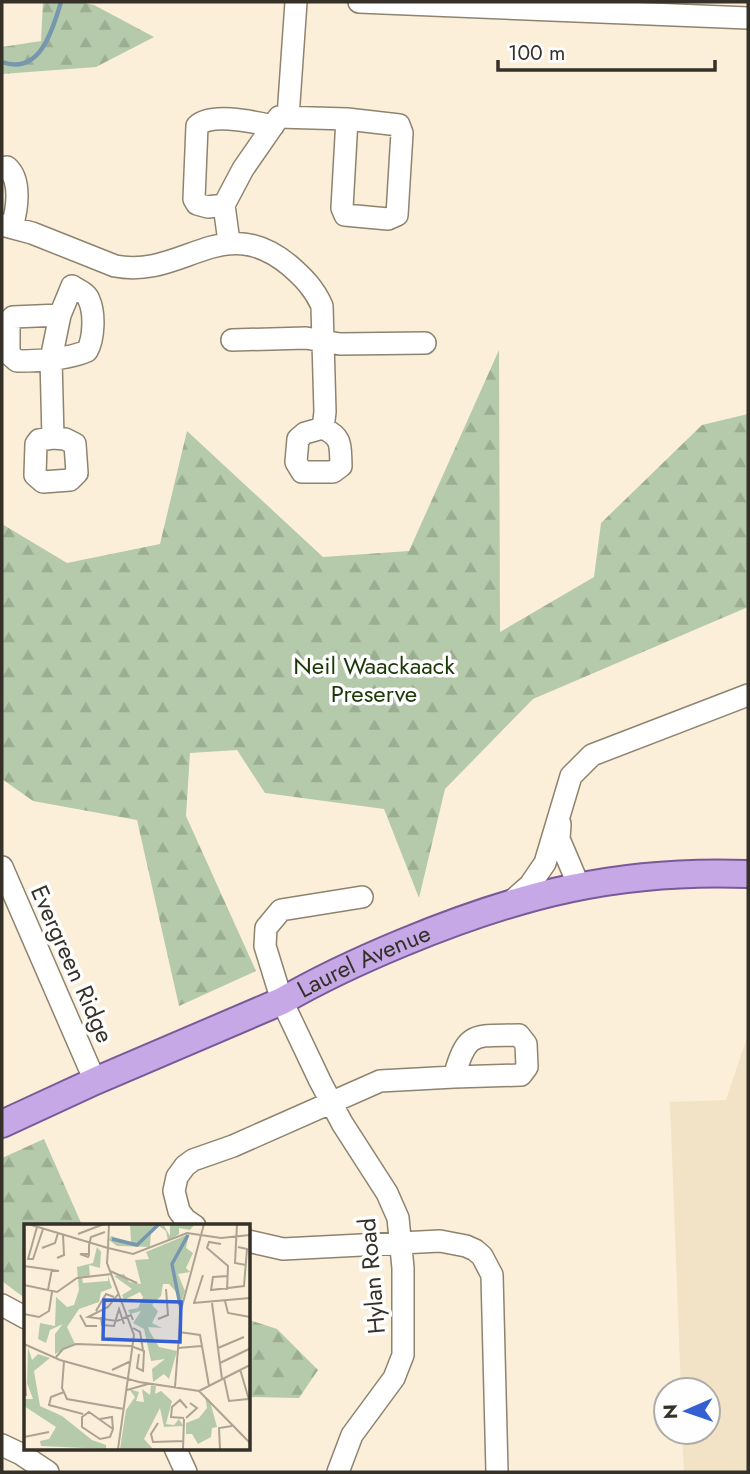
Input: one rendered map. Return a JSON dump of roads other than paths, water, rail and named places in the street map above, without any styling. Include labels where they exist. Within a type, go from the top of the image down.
[{"type":"main road","name":"Laurel Avenue","points":[[2,1124],[282,1001],[388,949],[511,902],[579,886],[651,876],[748,874]]},
{"type":"street","points":[[229,242],[224,205],[243,169],[280,121],[296,2]]},
{"type":"street","points":[[359,2],[569,6],[748,18]]},
{"type":"street","points":[[224,205],[208,207],[197,204],[194,199],[197,125],[205,119],[347,119],[393,122],[399,125],[402,133],[397,215],[388,219],[345,215],[342,208],[347,119]]},
{"type":"street","points":[[2,168],[7,167],[15,177],[16,211],[7,226],[115,266],[130,269],[156,267],[229,242],[248,244],[270,252],[305,279],[316,293],[321,306],[324,341],[323,428]]},
{"type":"street","points":[[53,438],[51,359],[60,315],[72,286],[89,300],[92,313],[90,347],[82,353],[51,359],[12,359],[9,355],[9,321],[19,316],[60,315]]},
{"type":"street","points":[[232,340],[306,338],[340,344],[425,342]]},
{"type":"street","points":[[323,428],[337,435],[339,439],[341,466],[333,472],[302,472],[296,462],[298,439],[304,433],[323,428]]},
{"type":"street","points":[[511,902],[530,885],[545,863],[571,776],[592,755],[748,695]]},
{"type":"street","points":[[560,808],[559,839],[579,886]]},
{"type":"street","name":"Evergreen Ridge","points":[[2,867],[95,1081]]},
{"type":"street","name":"Hylan Road","points":[[338,1472],[352,1435],[394,1378],[403,1355],[405,1340],[398,1218],[387,1193],[331,1102],[282,1001],[265,946],[266,928],[281,910],[362,897]]},
{"type":"street","points":[[192,1224],[185,1219],[175,1202],[175,1184],[185,1166],[193,1160],[233,1146],[370,1084],[390,1079],[454,1077]]},
{"type":"street","points":[[250,1241],[283,1249],[440,1241],[466,1246],[482,1256],[490,1269],[493,1283],[497,1472]]},
{"type":"street","points":[[2,1305],[24,1317]]},
{"type":"street","points":[[16,1448],[48,1472]]},
{"type":"street","points":[[175,1450],[186,1472]]},
{"type":"waterway","points":[[2,62],[15,65],[35,56],[49,37],[61,2]]},
{"type":"park label","name":"Neil Waackaack Preserve","points":[[374,680]]}]
